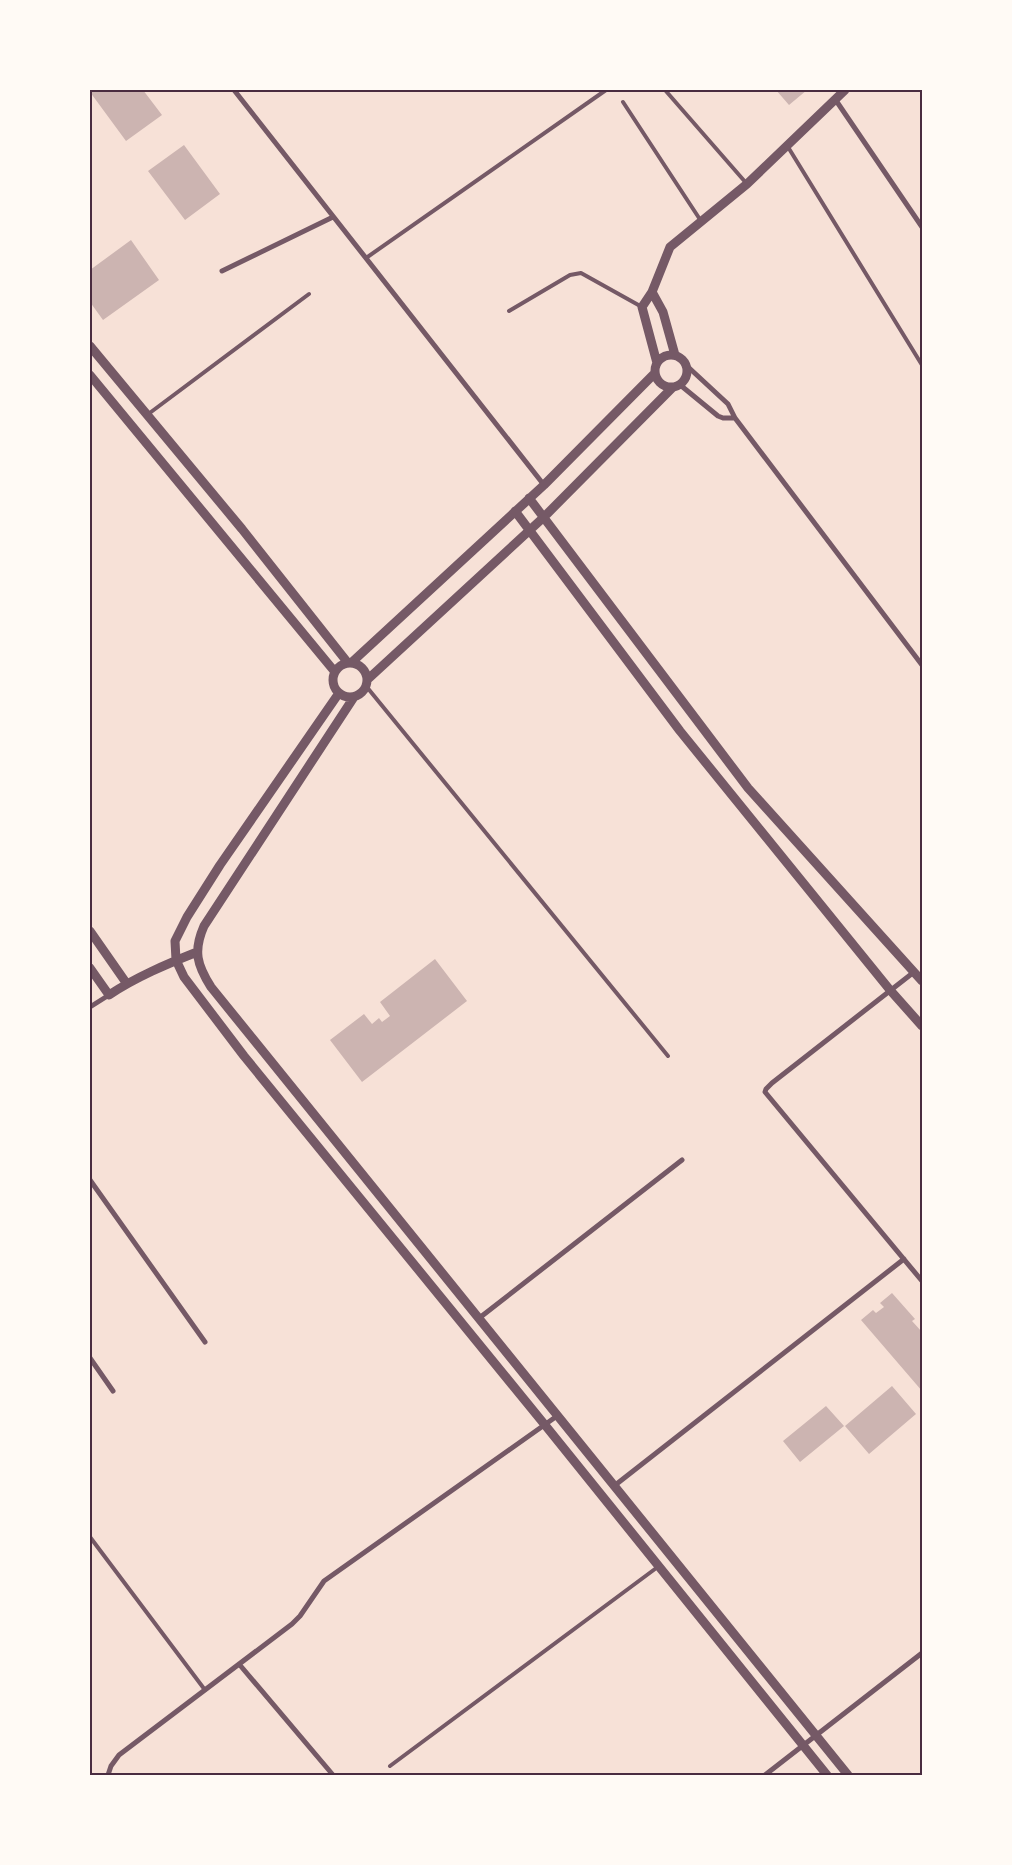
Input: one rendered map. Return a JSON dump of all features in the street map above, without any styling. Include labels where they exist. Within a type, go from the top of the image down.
[{"type":"street","points":[[234,90],[544,485]]},
{"type":"street","points":[[354,697],[349,697],[339,692],[334,683],[336,672],[341,666],[349,663],[544,485],[655,373],[657,363],[642,307],[652,292],[670,246],[747,184],[845,90]]},
{"type":"street","points":[[835,98],[922,228]]},
{"type":"street","points":[[222,271],[333,217]]},
{"type":"street","points":[[652,292],[663,312],[675,355]]},
{"type":"street","points":[[90,346],[242,529],[349,663],[361,666],[367,683]]},
{"type":"street","points":[[657,363],[665,356],[675,355],[680,357],[687,366],[728,404],[735,418],[922,665]]},
{"type":"street","points":[[687,366],[686,376],[544,517],[354,697],[204,926],[198,939],[197,952],[202,973],[210,987],[848,1775]]},
{"type":"street","points":[[655,373],[660,383],[664,386],[676,385],[718,416],[735,418]]},
{"type":"street","points":[[90,375],[336,672]]},
{"type":"street","points":[[529,498],[748,788],[922,980]]},
{"type":"street","points":[[514,511],[680,731],[890,990],[922,1026]]},
{"type":"street","points":[[339,692],[220,865],[188,917],[175,941],[176,960],[190,985],[244,1056],[827,1775]]},
{"type":"street","points":[[90,931],[126,984]]},
{"type":"street","points":[[90,1007],[126,984],[197,952]]},
{"type":"street","points":[[90,968],[109,995]]},
{"type":"street","points":[[915,972],[768,1087],[765,1092],[922,1282]]},
{"type":"street","points":[[478,1319],[682,1160]]},
{"type":"street","points":[[90,1180],[205,1342]]},
{"type":"street","points":[[614,1487],[904,1259]]},
{"type":"street","points":[[90,1358],[113,1391]]},
{"type":"street","points":[[108,1775],[111,1766],[119,1755],[292,1624],[300,1616],[324,1581],[557,1416]]},
{"type":"street","points":[[765,1775],[922,1653]]},
{"type":"street","points":[[239,1664],[333,1775]]},
{"type":"lane","points":[[366,258],[606,90]]},
{"type":"lane","points":[[665,90],[747,184]]},
{"type":"lane","points":[[623,102],[701,221]]},
{"type":"lane","points":[[786,146],[922,364]]},
{"type":"lane","points":[[509,311],[576,273],[581,273],[642,307]]},
{"type":"lane","points":[[147,415],[309,294]]},
{"type":"lane","points":[[367,683],[668,1056]]},
{"type":"lane","points":[[90,1537],[205,1690]]},
{"type":"lane","points":[[390,1766],[659,1566]]},
{"type":"building","points":[[92,90],[143,90],[162,115],[126,141],[90,92]]},
{"type":"building","points":[[776,90],[807,90],[789,105]]},
{"type":"building","points":[[184,145],[220,194],[185,220],[148,171]]},
{"type":"building","points":[[131,240],[159,280],[103,320],[90,302],[90,270]]},
{"type":"building","points":[[435,959],[467,1001],[362,1082],[330,1040],[364,1014],[372,1024],[379,1018],[382,1022],[390,1016],[380,1002]]},
{"type":"building","points":[[892,1293],[915,1319],[912,1321],[922,1332],[922,1391],[861,1320],[873,1310],[876,1313],[884,1307],[880,1303]]},
{"type":"building","points":[[892,1386],[916,1414],[869,1454],[845,1426]]},
{"type":"building","points":[[826,1406],[844,1426],[800,1462],[783,1441]]}]
